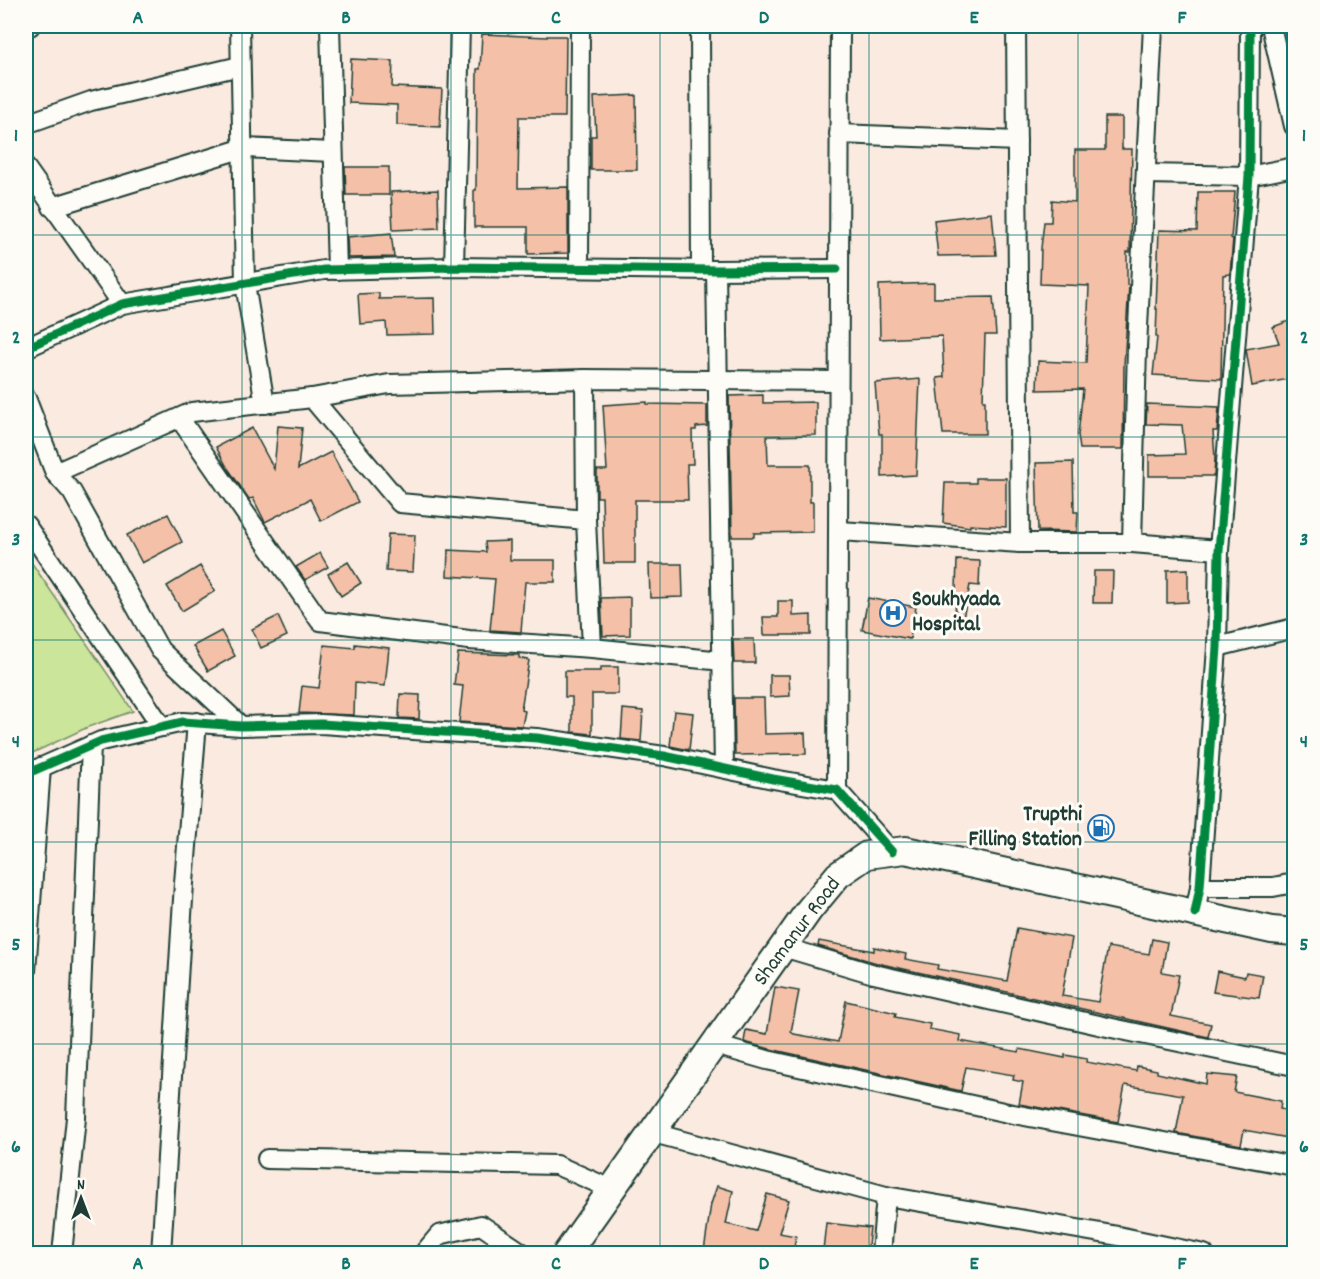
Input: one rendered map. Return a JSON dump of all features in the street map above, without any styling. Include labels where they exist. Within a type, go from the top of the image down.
[{"type":"main road","name":"Shamanur Road","points":[[571,1251],[650,1132],[715,1045],[809,910],[838,875],[867,855],[905,850],[939,856],[1272,930],[1294,932]]},
{"type":"street","points":[[26,28],[30,26]]},
{"type":"street","points":[[240,26],[245,284],[265,404]]},
{"type":"street","points":[[330,26],[337,270]]},
{"type":"street","points":[[454,267],[460,26]]},
{"type":"street","points":[[579,267],[580,26]]},
{"type":"street","points":[[700,26],[708,269],[718,381],[724,768]]},
{"type":"street","points":[[837,790],[840,531],[837,268],[840,26]]},
{"type":"street","points":[[1016,26],[1020,543]]},
{"type":"street","points":[[1132,543],[1137,347],[1153,26]]},
{"type":"street","points":[[1195,913],[1200,887],[1217,647],[1219,550],[1249,176],[1250,26]]},
{"type":"street","points":[[1271,26],[1294,126]]},
{"type":"street","points":[[26,124],[92,101],[240,66]]},
{"type":"street","points":[[839,134],[1017,141]]},
{"type":"street","points":[[52,207],[244,148],[333,152]]},
{"type":"street","points":[[1146,174],[1249,176],[1294,167]]},
{"type":"street","points":[[26,168],[122,304]]},
{"type":"street","points":[[26,348],[122,304],[324,270],[454,267],[837,268]]},
{"type":"street","points":[[55,473],[192,412],[312,398],[389,384],[585,379],[838,381]]},
{"type":"street","points":[[585,379],[586,520],[592,648]]},
{"type":"street","points":[[26,398],[55,473],[72,492],[160,650],[241,726]]},
{"type":"street","points":[[312,398],[400,503],[586,520]]},
{"type":"street","points":[[180,419],[320,621],[469,640],[592,648],[723,661]]},
{"type":"street","points":[[26,525],[32,544],[162,727]]},
{"type":"street","points":[[840,531],[1020,543],[1132,543],[1219,550]]},
{"type":"street","points":[[1217,647],[1294,628]]},
{"type":"street","points":[[26,971],[33,771],[101,741],[183,722],[241,726],[321,724],[537,738],[664,756],[837,790],[892,852]]},
{"type":"street","points":[[161,1254],[184,883],[197,722]]},
{"type":"street","points":[[62,1254],[76,1118],[92,745]]},
{"type":"street","points":[[1200,887],[1273,887],[1294,883]]},
{"type":"street","points":[[783,947],[874,974],[1112,1028],[1294,1066]]},
{"type":"street","points":[[715,1045],[767,1060],[1008,1113],[1294,1166]]},
{"type":"street","points":[[650,1132],[886,1196],[1118,1236],[1203,1254]]},
{"type":"street","points":[[267,1160],[556,1165],[611,1189]]},
{"type":"street","points":[[881,1254],[886,1196]]},
{"type":"street","points":[[423,1254],[439,1236],[481,1225],[524,1254]]},
{"type":"green space","points":[[26,558],[29,559],[133,711],[88,727],[26,756]]},
{"type":"building","points":[[482,34],[566,36],[565,117],[519,117],[518,188],[568,187],[568,253],[528,254],[528,227],[474,227],[477,69],[480,69]]},
{"type":"building","points":[[351,59],[393,61],[392,87],[442,89],[440,127],[397,125],[397,105],[349,103]]},
{"type":"building","points":[[636,95],[637,170],[591,170],[591,136],[596,136],[594,97]]},
{"type":"building","points":[[1105,117],[1122,117],[1122,149],[1132,149],[1130,252],[1127,252],[1127,285],[1129,285],[1124,365],[1123,449],[1080,449],[1078,435],[1083,389],[1037,390],[1038,361],[1086,363],[1089,286],[1040,284],[1041,248],[1044,222],[1051,222],[1052,200],[1075,202],[1075,150],[1105,150]]},
{"type":"building","points":[[345,167],[389,167],[389,195],[346,195]]},
{"type":"building","points":[[438,190],[439,228],[393,230],[391,192]]},
{"type":"building","points":[[1198,192],[1235,192],[1230,274],[1223,275],[1221,379],[1153,375],[1157,337],[1159,230],[1197,231]]},
{"type":"building","points":[[992,213],[996,255],[938,256],[934,220]]},
{"type":"building","points":[[391,233],[394,257],[348,258],[347,237]]},
{"type":"building","points":[[934,283],[934,298],[993,297],[996,335],[985,335],[983,401],[985,401],[985,434],[943,434],[937,378],[944,377],[942,336],[880,339],[879,285]]},
{"type":"building","points":[[379,293],[379,299],[434,298],[435,334],[387,335],[386,322],[360,324],[358,294]]},
{"type":"building","points":[[1294,319],[1294,378],[1252,386],[1246,349],[1279,343],[1273,327]]},
{"type":"building","points":[[920,379],[916,475],[882,477],[882,434],[879,434],[875,383]]},
{"type":"building","points":[[763,395],[763,403],[816,402],[816,435],[767,436],[768,465],[810,465],[813,532],[754,533],[754,537],[732,537],[729,396]]},
{"type":"building","points":[[647,402],[647,404],[707,405],[707,426],[696,427],[696,430],[692,430],[693,464],[687,464],[688,500],[635,500],[635,563],[604,563],[602,497],[597,497],[597,470],[607,470],[603,405]]},
{"type":"building","points":[[1147,404],[1219,407],[1217,431],[1213,431],[1214,476],[1149,476],[1149,455],[1185,454],[1182,425],[1146,424]]},
{"type":"building","points":[[278,426],[302,428],[298,469],[331,452],[358,502],[321,521],[310,499],[265,522],[253,498],[249,499],[216,447],[252,428],[274,469]]},
{"type":"building","points":[[1073,462],[1074,512],[1078,512],[1077,532],[1038,531],[1036,463]]},
{"type":"building","points":[[976,478],[1006,478],[1006,527],[970,525],[970,527],[943,523],[945,483],[976,483]]},
{"type":"building","points":[[168,514],[182,542],[142,563],[127,535]]},
{"type":"building","points":[[388,534],[415,535],[413,572],[386,571]]},
{"type":"building","points":[[510,541],[510,560],[555,560],[555,582],[525,582],[521,632],[490,630],[495,579],[447,576],[448,550],[486,552],[485,542]]},
{"type":"building","points":[[320,553],[328,567],[305,580],[296,567]]},
{"type":"building","points":[[957,560],[980,561],[979,586],[970,585],[963,618],[955,618]]},
{"type":"building","points":[[348,562],[361,583],[341,596],[328,574]]},
{"type":"building","points":[[649,564],[682,564],[683,597],[650,598]]},
{"type":"building","points":[[200,566],[215,591],[182,611],[167,586]]},
{"type":"building","points":[[1188,569],[1188,602],[1167,603],[1167,570]]},
{"type":"building","points":[[1094,571],[1113,571],[1112,603],[1093,603]]},
{"type":"building","points":[[630,597],[630,635],[603,636],[601,598]]},
{"type":"building","points":[[868,598],[916,607],[910,639],[862,630]]},
{"type":"building","points":[[778,601],[793,601],[793,616],[811,615],[811,635],[764,635],[763,617],[778,617]]},
{"type":"building","points":[[278,616],[287,636],[261,648],[252,629]]},
{"type":"building","points":[[221,631],[235,656],[208,671],[193,646]]},
{"type":"building","points":[[733,639],[754,639],[755,663],[734,663]]},
{"type":"building","points":[[355,644],[389,648],[385,686],[355,683],[354,715],[299,713],[302,686],[319,688],[324,645],[355,648]]},
{"type":"building","points":[[458,653],[519,655],[519,658],[529,660],[521,710],[525,711],[522,726],[459,722],[463,686],[454,685]]},
{"type":"building","points":[[601,667],[618,667],[618,694],[592,694],[592,734],[572,732],[572,697],[565,697],[565,671],[601,671]]},
{"type":"building","points":[[770,675],[789,675],[790,696],[770,697]]},
{"type":"building","points":[[400,694],[420,695],[419,719],[399,718]]},
{"type":"building","points":[[734,698],[764,698],[765,734],[805,733],[806,754],[735,755]]},
{"type":"building","points":[[623,709],[643,711],[641,741],[621,739]]},
{"type":"building","points":[[674,711],[693,713],[689,750],[670,746]]},
{"type":"building","points":[[1017,928],[1072,938],[1062,996],[1098,1002],[1108,947],[1149,954],[1152,939],[1167,942],[1162,972],[1179,975],[1171,1016],[1211,1024],[1208,1037],[877,963],[818,946],[819,941],[874,951],[874,947],[906,954],[905,959],[938,965],[937,969],[1007,981]]},
{"type":"building","points":[[1217,971],[1245,977],[1246,972],[1263,975],[1259,998],[1213,992]]},
{"type":"building","points":[[775,987],[799,991],[791,1032],[794,1034],[838,1042],[846,1001],[896,1013],[895,1017],[930,1024],[929,1029],[961,1035],[960,1041],[1019,1052],[1020,1049],[1065,1058],[1065,1055],[1087,1059],[1086,1062],[1136,1071],[1137,1066],[1206,1084],[1207,1074],[1237,1077],[1234,1092],[1281,1101],[1280,1109],[1294,1112],[1294,1139],[1244,1130],[1241,1145],[1176,1133],[1183,1095],[1125,1085],[1118,1122],[1019,1104],[1023,1082],[1013,1080],[1014,1075],[966,1067],[961,1091],[744,1042],[746,1030],[767,1034]]},
{"type":"building","points":[[717,1186],[733,1191],[726,1224],[756,1231],[767,1194],[789,1200],[779,1233],[796,1236],[793,1254],[718,1254],[704,1251],[711,1204]]},
{"type":"building","points":[[826,1223],[870,1228],[867,1254],[823,1250]]},
{"type":"cycle path","points":[[1195,913],[1200,887],[1217,647],[1219,550],[1249,176],[1250,26]]},
{"type":"cycle path","points":[[26,348],[122,304],[324,270],[454,267],[837,269]]},
{"type":"cycle path","points":[[26,774],[101,741],[183,722],[241,726],[321,724],[537,738],[664,756],[837,790],[892,852]]},
{"type":"place","name":"Soukhyada Hospital","points":[[893,613]]},
{"type":"place","name":"Trupthi Filling Station","points":[[1101,828]]}]
